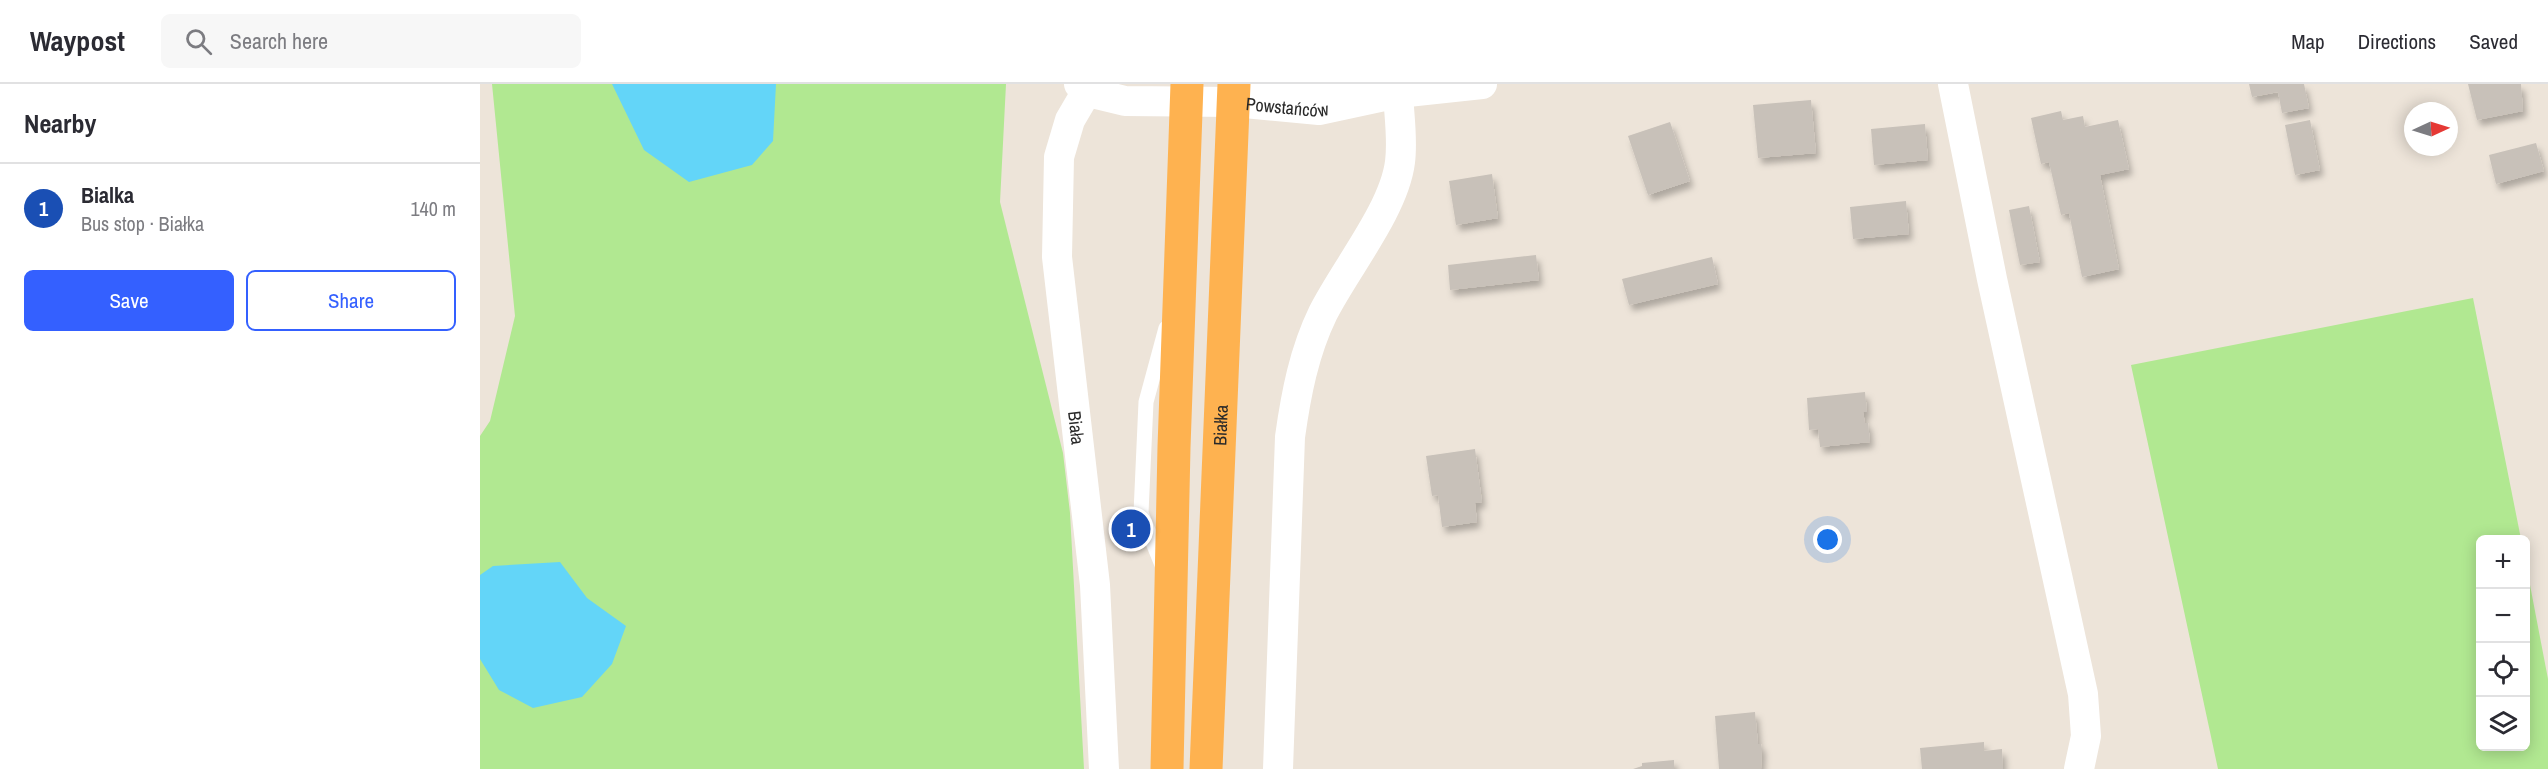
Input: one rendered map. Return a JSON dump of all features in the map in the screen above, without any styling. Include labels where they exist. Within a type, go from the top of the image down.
[{"type":"highway","points":[[1167,769],[1179,282],[1187,93]]},
{"type":"highway","name":"Białka","points":[[1206,769],[1234,93]]},
{"type":"street","name":"Powstańców","points":[[1083,87],[1125,101],[1187,93],[1234,93],[1319,86],[1398,93],[1482,84]]},
{"type":"street","points":[[1953,84],[1992,279],[2083,694],[2085,736],[2079,769]]},
{"type":"street","name":"Biała","points":[[1083,87],[1059,157],[1058,257],[1095,585],[1104,769]]},
{"type":"street","points":[[1278,769],[1290,437],[1296,394],[1309,346],[1323,313],[1382,211],[1396,177],[1400,162],[1398,93]]},
{"type":"green space","points":[[492,84],[1006,84],[1000,202],[1063,453],[1070,513],[1084,769],[480,769],[480,436],[490,421],[515,316]]},
{"type":"green space","points":[[2473,298],[2520,535],[2476,535],[2476,751],[2530,751],[2530,585],[2548,679],[2548,769],[2218,769],[2131,365]]},
{"type":"water","points":[[612,84],[776,84],[773,141],[752,165],[689,182],[644,150]]},
{"type":"water","points":[[560,562],[587,598],[626,626],[612,664],[582,697],[533,708],[499,690],[480,659],[480,575],[493,566]]},
{"type":"building","points":[[2249,84],[2304,84],[2309,108],[2282,113],[2278,92],[2252,97]]},
{"type":"building","points":[[2468,84],[2521,84],[2523,111],[2477,120]]},
{"type":"building","points":[[1811,100],[1816,153],[1758,158],[1753,105]]},
{"type":"building","points":[[2061,111],[2063,120],[2083,116],[2085,127],[2118,120],[2129,169],[2100,175],[2119,269],[2082,277],[2069,213],[2061,215],[2049,162],[2041,164],[2031,118]]},
{"type":"building","points":[[2310,120],[2320,170],[2295,175],[2285,125]]},
{"type":"building","points":[[1670,122],[1690,181],[1648,195],[1628,136]]},
{"type":"building","points":[[1925,124],[1928,160],[1874,165],[1871,129]]},
{"type":"building","points":[[2536,143],[2544,171],[2496,184],[2489,155]]},
{"type":"building","points":[[1492,174],[1498,218],[1456,225],[1449,181]]},
{"type":"building","points":[[1906,201],[1909,234],[1853,239],[1850,207]]},
{"type":"building","points":[[2029,206],[2040,262],[2020,265],[2009,210]]},
{"type":"building","points":[[1536,255],[1539,280],[1450,290],[1448,265]]},
{"type":"building","points":[[1712,257],[1718,284],[1629,305],[1622,279]]},
{"type":"building","points":[[1865,392],[1867,412],[1863,412],[1865,423],[1868,423],[1870,442],[1820,447],[1818,429],[1809,430],[1807,398]]},
{"type":"building","points":[[1475,449],[1482,502],[1475,503],[1477,522],[1442,527],[1438,495],[1432,496],[1426,456]]},
{"type":"building","points":[[1755,712],[1758,744],[1761,744],[1762,749],[1761,769],[1719,769],[1715,716]]},
{"type":"building","points":[[1984,742],[1984,751],[2002,749],[2003,769],[1922,769],[1920,748]]},
{"type":"building","points":[[1674,760],[1674,769],[1633,769],[1642,766],[1642,763]]},
{"type":"place","name":"Bialka","points":[[1131,529]]}]
